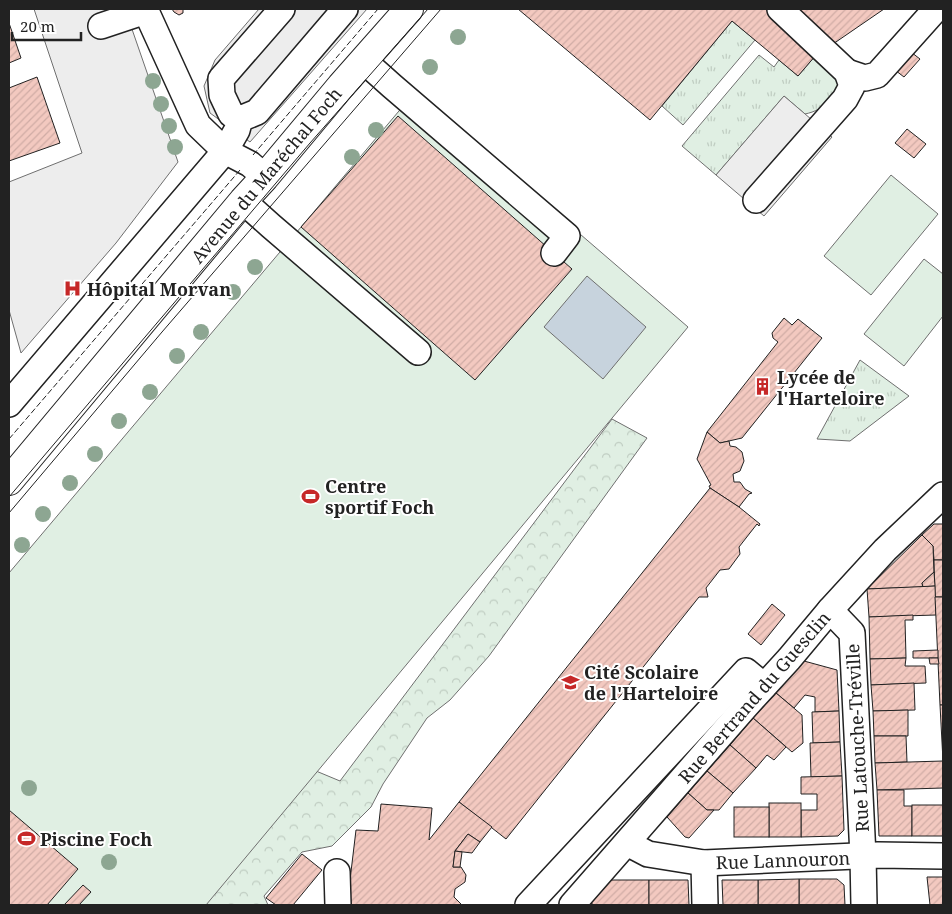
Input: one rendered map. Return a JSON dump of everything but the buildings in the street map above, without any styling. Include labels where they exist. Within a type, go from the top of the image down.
[{"type":"main road","name":"Avenue du Maréchal Foch","points":[[9,481],[243,201],[409,9]]},
{"type":"street","points":[[240,119],[231,114],[225,102],[222,95],[221,79],[282,9]]},
{"type":"street","points":[[240,119],[257,112],[345,9]]},
{"type":"street","points":[[780,9],[848,72],[865,78],[876,75],[936,9]]},
{"type":"street","points":[[102,26],[146,11],[198,125],[225,152],[250,164],[265,177]]},
{"type":"street","points":[[364,61],[567,236],[554,253]]},
{"type":"street","points":[[756,200],[845,99],[852,86],[848,72]]},
{"type":"street","points":[[11,395],[225,152],[237,130],[240,119]]},
{"type":"street","points":[[243,201],[418,352]]},
{"type":"street","name":"Rue Bertrand du Guesclin","points":[[572,905],[830,610],[885,550],[943,495]]},
{"type":"street","name":"Rue Latouche-Tréville","points":[[830,610],[852,633],[864,905]]},
{"type":"street","points":[[528,905],[746,671],[764,686]]},
{"type":"street","name":"Rue Lannouron","points":[[627,843],[648,854],[704,863],[878,855],[943,856]]},
{"type":"street","points":[[704,863],[705,905]]},
{"type":"street","points":[[337,872],[338,905]]},
{"type":"green space","points":[[732,21],[755,40],[683,125],[662,106]]},
{"type":"green space","points":[[759,55],[774,67],[779,60],[798,76],[816,55],[835,76],[838,86],[837,91],[821,107],[805,114],[784,96],[716,175],[682,146]]},
{"type":"green space","name":"Centre sportif Foch","points":[[415,92],[688,327],[206,905],[9,905],[9,573]]},
{"type":"green space","points":[[891,175],[938,214],[871,295],[824,256]]},
{"type":"green space","points":[[924,259],[943,274],[943,316],[904,366],[864,334]]},
{"type":"green space","points":[[860,360],[909,396],[850,441],[817,439]]},
{"type":"green space","points":[[612,419],[647,438],[489,656],[450,700],[427,718],[383,784],[371,807],[332,846],[302,852],[264,896],[268,905],[119,905],[316,771],[340,781]]},
{"type":"shaded area","points":[[34,9],[125,9],[178,162],[116,243],[21,353],[9,310],[9,182],[82,153]]},
{"type":"shaded area","points":[[259,9],[367,9],[250,142],[210,113],[204,86],[215,60]]},
{"type":"shaded area","points":[[784,96],[832,137],[764,216],[716,175]]},
{"type":"shaded area","points":[[587,276],[646,327],[603,379],[544,327]]},
{"type":"tram line","points":[[9,497],[310,143],[428,9]]},
{"type":"tram line","points":[[9,513],[162,332],[441,9]]},
{"type":"fence","points":[[253,155],[378,9]]},
{"type":"fence","points":[[9,439],[240,170]]},
{"type":"place","name":"Hôpital Morvan","points":[[73,289]]},
{"type":"place","name":"Lycée de l'Harteloire","points":[[763,387]]},
{"type":"place","name":"Centre sportif Foch","points":[[311,496]]},
{"type":"place","name":"Cité Scolaire de l'Harteloire","points":[[570,682]]},
{"type":"place","name":"Piscine Foch","points":[[26,839]]}]
